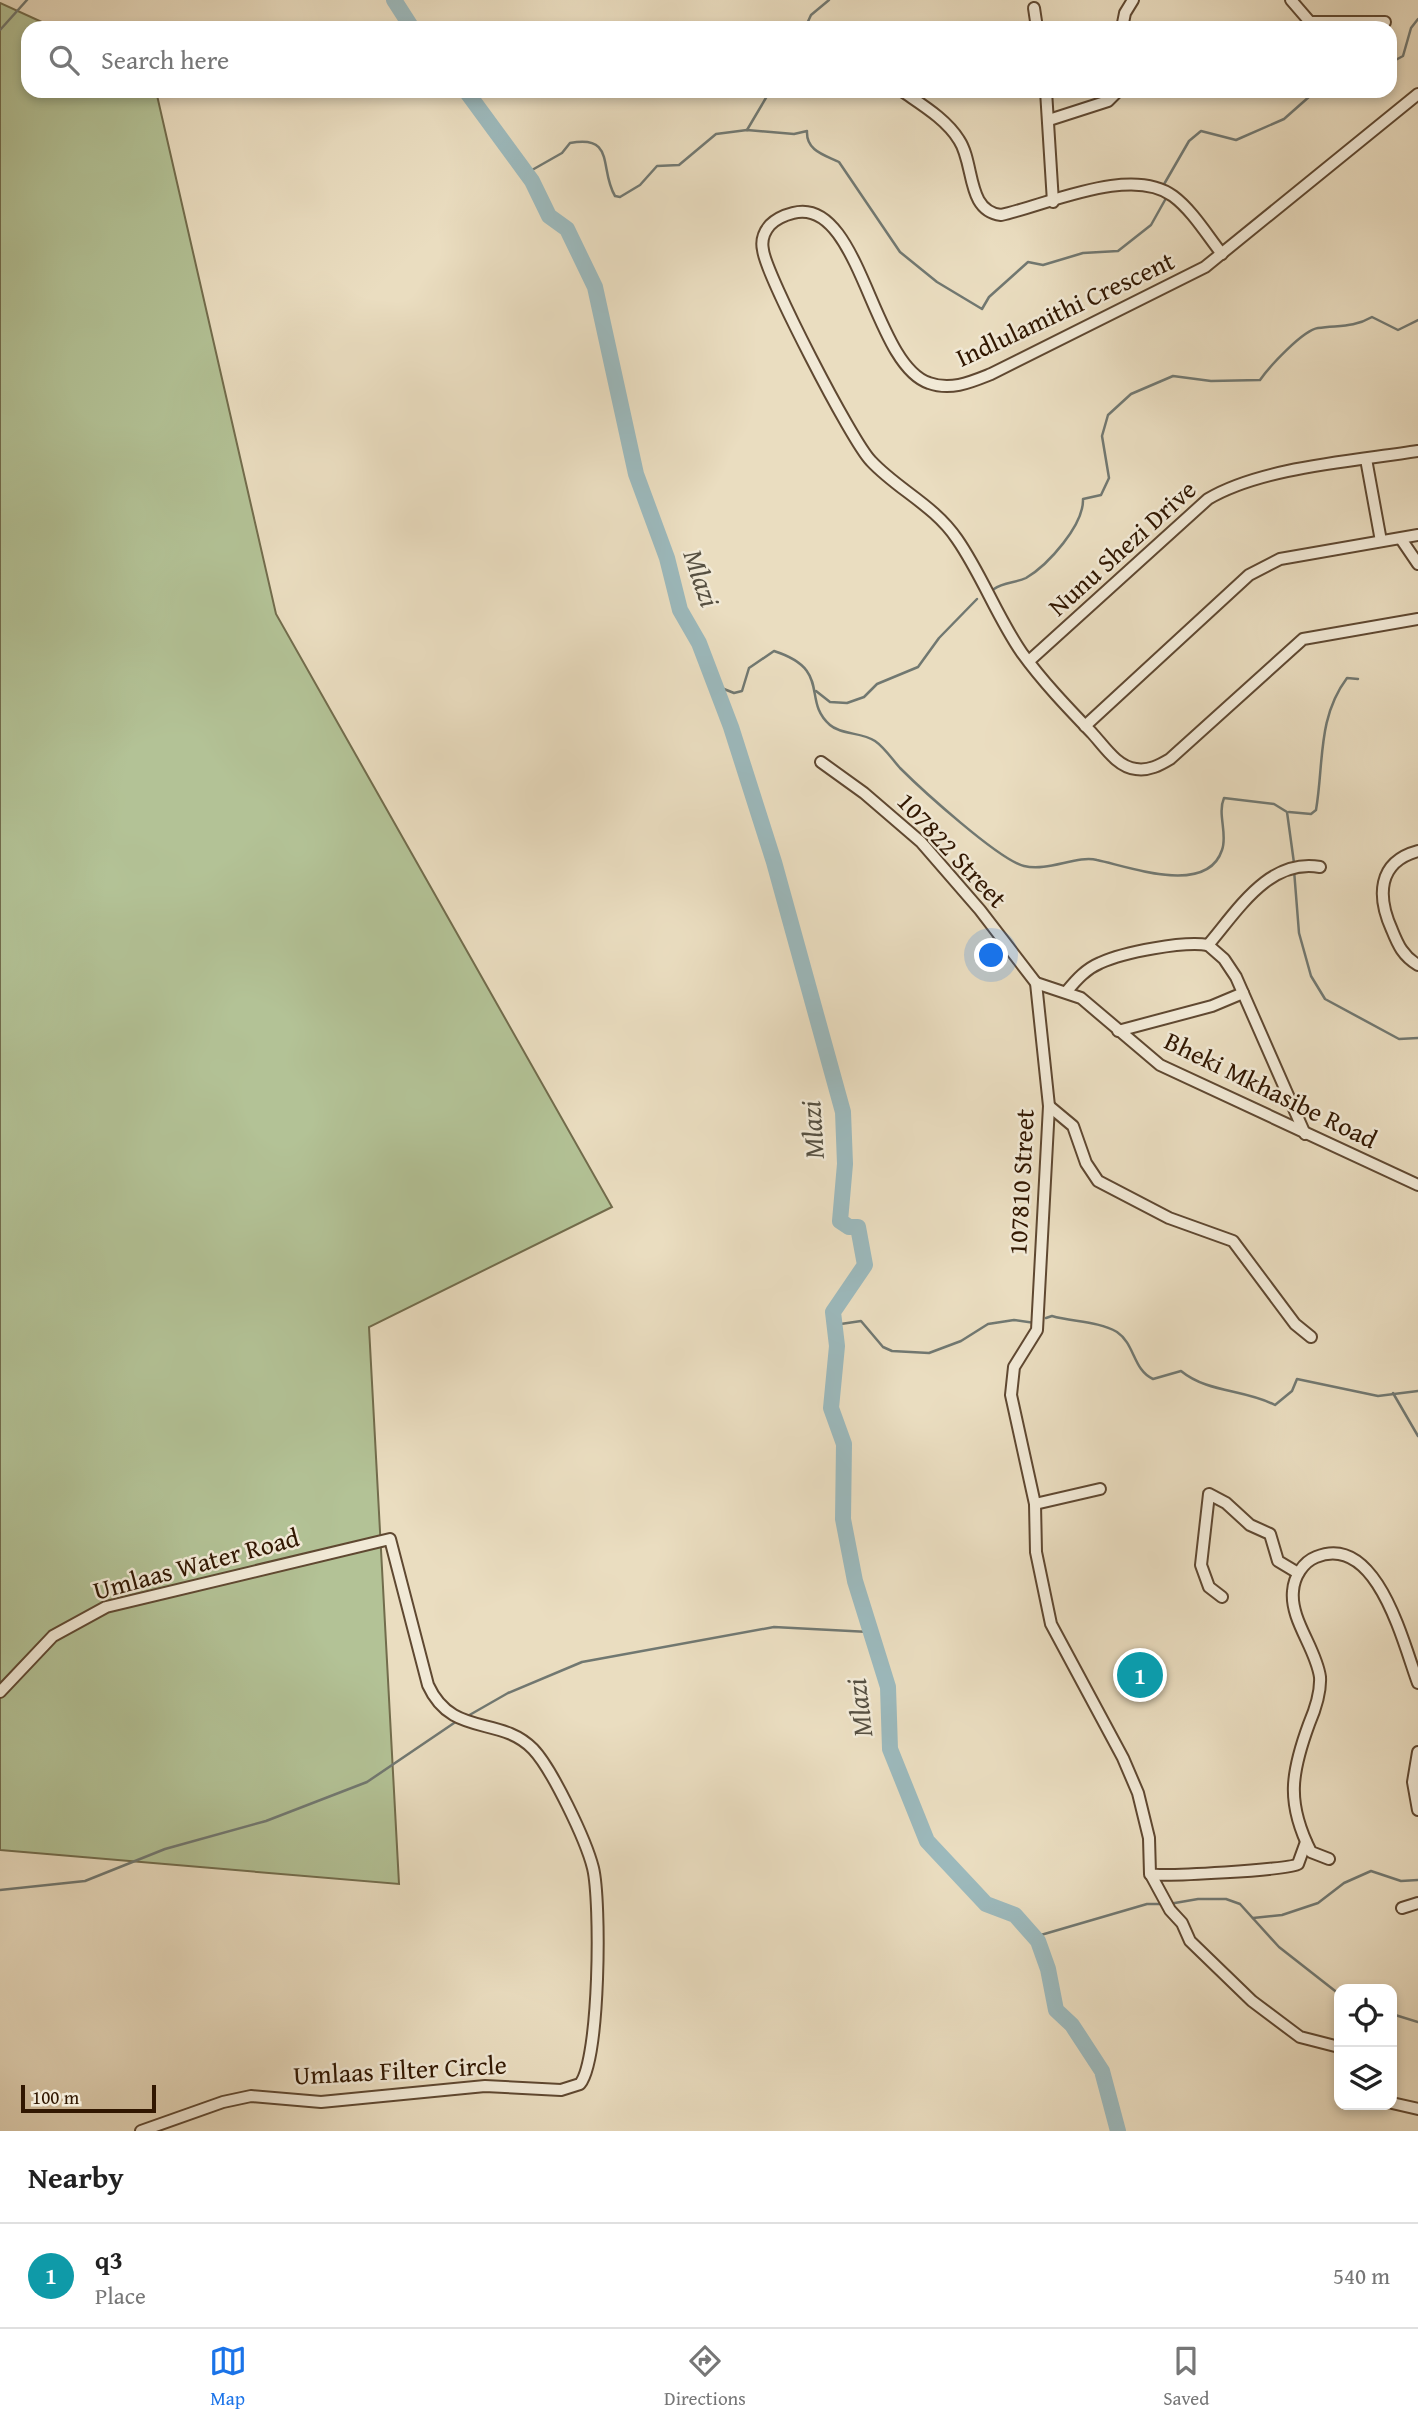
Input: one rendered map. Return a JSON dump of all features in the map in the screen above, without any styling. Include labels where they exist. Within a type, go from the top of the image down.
[{"type":"street","points":[[1123,21],[1133,0]]},
{"type":"street","points":[[1291,0],[1309,21]]},
{"type":"street","points":[[1034,8],[1036,21]]},
{"type":"street","name":"Indlulamithi Crescent","points":[[1418,94],[1222,254],[1173,284],[991,374],[947,387],[929,383],[906,367],[846,247],[824,217],[808,211],[789,214],[776,220],[764,234],[765,258],[859,446],[878,469],[943,520],[959,541],[1029,661],[1118,761],[1136,770],[1148,769],[1170,759],[1303,639],[1418,619]]},
{"type":"street","points":[[912,98],[946,123],[967,153],[978,201],[987,212],[1000,215],[1124,184],[1147,184],[1161,188],[1179,201],[1222,254]]},
{"type":"street","points":[[1047,98],[1053,202]]},
{"type":"street","points":[[1049,120],[1099,104],[1108,98]]},
{"type":"street","name":"Nunu Shezi Drive","points":[[1029,661],[1217,494],[1254,479],[1418,451]]},
{"type":"street","points":[[1366,459],[1381,541]]},
{"type":"street","points":[[1085,726],[1224,597],[1264,565],[1280,559],[1418,535]]},
{"type":"street","points":[[1401,539],[1418,564]]},
{"type":"street","name":"107822 Street","points":[[821,762],[873,799],[921,842],[980,910],[1036,983]]},
{"type":"street","points":[[1418,851],[1394,863],[1385,876],[1381,896],[1385,914],[1400,948],[1418,965]]},
{"type":"street","points":[[1208,945],[1248,898],[1274,875],[1289,867],[1307,863],[1320,867]]},
{"type":"street","points":[[1036,983],[1067,991],[1086,971],[1108,960],[1179,946],[1208,945],[1229,965],[1305,1134]]},
{"type":"street","name":"107810 Street","points":[[1035,1504],[1017,1426],[1012,1377],[1018,1359],[1038,1331],[1049,1106],[1036,983]]},
{"type":"street","name":"Bheki Mkhasibe Road","points":[[1067,991],[1081,998],[1160,1065],[1418,1185]]},
{"type":"street","points":[[1118,1031],[1212,1006],[1243,993]]},
{"type":"street","points":[[1049,1106],[1073,1126],[1086,1163],[1098,1181],[1169,1218],[1233,1241],[1295,1324],[1311,1337]]},
{"type":"street","points":[[1100,1489],[1035,1504],[1036,1552],[1051,1625],[1123,1758],[1138,1793],[1149,1838],[1151,1875],[1170,1910],[1182,1923],[1190,1941],[1252,2001],[1300,2037],[1334,2046]]},
{"type":"street","points":[[1222,1598],[1209,1587],[1201,1565],[1209,1494],[1226,1503],[1250,1525],[1270,1534],[1278,1561],[1298,1573]]},
{"type":"street","name":"Umlaas Water Road","points":[[0,1692],[53,1636],[106,1607],[390,1539]]},
{"type":"street","name":"Umlaas Filter Circle","points":[[141,2131],[241,2097],[321,2102],[485,2086],[561,2090],[580,2084],[588,2072],[596,1983],[598,1914],[590,1859],[548,1772],[534,1750],[509,1733],[454,1717],[437,1702],[428,1685],[390,1539]]},
{"type":"street","points":[[1329,1859],[1315,1855],[1306,1842],[1294,1802],[1293,1779],[1318,1698],[1320,1677],[1293,1600],[1298,1573],[1310,1560],[1324,1555],[1344,1555],[1364,1564],[1377,1582],[1418,1683]]},
{"type":"street","points":[[1418,1752],[1413,1782],[1418,1810]]},
{"type":"street","points":[[1151,1875],[1242,1873],[1271,1867],[1288,1869],[1298,1864],[1306,1842]]},
{"type":"street","points":[[1402,1909],[1418,1903]]},
{"type":"street","points":[[1397,2104],[1418,2109]]},
{"type":"green space","points":[[0,3],[40,21],[21,21],[21,98],[158,98],[276,614],[612,1207],[369,1327],[399,1884],[0,1850]]},
{"type":"waterway","points":[[0,30],[27,0]]},
{"type":"waterway","name":"Mlazi","points":[[394,0],[408,21]]},
{"type":"waterway","points":[[808,21],[811,15],[829,0]]},
{"type":"waterway","points":[[1397,59],[1403,56],[1411,28],[1418,19]]},
{"type":"waterway","name":"Mlazi","points":[[471,98],[532,181],[549,216],[567,229],[595,287],[636,474],[667,558],[680,610],[699,643],[731,727],[774,862],[843,1112],[845,1164],[840,1221],[849,1227],[858,1227],[865,1265],[833,1312],[837,1346],[831,1408],[844,1444],[843,1519],[855,1581],[888,1687],[890,1749],[927,1841],[986,1904],[1015,1915],[1038,1941],[1048,1969],[1056,2010],[1072,2025],[1102,2071],[1118,2131]]},
{"type":"waterway","points":[[747,130],[766,98]]},
{"type":"waterway","points":[[1163,186],[1189,141],[1201,131],[1236,140],[1284,119],[1308,98]]},
{"type":"waterway","points":[[525,174],[562,153],[570,143],[594,144],[604,156],[610,186],[615,196],[620,197],[640,185],[657,166],[679,165],[716,134],[747,130],[794,134],[807,131],[813,148],[839,162],[900,252],[937,282],[982,309],[989,297],[1028,262],[1043,265],[1083,253],[1118,251],[1151,225],[1165,200]]},
{"type":"waterway","points":[[994,589],[1035,572],[1071,532],[1078,520],[1083,499],[1101,495],[1109,478],[1102,436],[1108,415],[1131,394],[1173,376],[1211,381],[1260,380],[1287,350],[1312,330],[1352,325],[1372,317],[1398,330],[1418,320]]},
{"type":"waterway","points":[[816,691],[830,702],[847,703],[864,697],[877,684],[918,667],[939,638],[977,599]]},
{"type":"waterway","points":[[714,685],[734,693],[742,691],[749,668],[774,651],[792,659],[804,667],[810,676],[817,706],[830,725],[875,741],[910,778],[960,823],[997,851],[1024,866],[1043,867],[1089,859],[1166,875],[1201,872],[1214,864],[1224,844],[1224,798],[1274,804],[1287,812],[1294,863]]},
{"type":"waterway","points":[[1289,812],[1311,814],[1316,810],[1323,742],[1331,709],[1347,678],[1358,679]]},
{"type":"waterway","points":[[1294,870],[1299,933],[1311,976],[1325,999],[1399,1039],[1418,1038]]},
{"type":"waterway","points":[[1046,1318],[1052,1316],[1110,1328],[1123,1337],[1141,1370],[1153,1379],[1181,1371],[1214,1387],[1275,1405],[1292,1391],[1297,1379],[1378,1396],[1418,1391]]},
{"type":"waterway","points":[[834,1325],[861,1321],[883,1347],[892,1351],[929,1353],[961,1341],[988,1324],[1014,1320],[1035,1323]]},
{"type":"waterway","points":[[1393,1393],[1418,1436]]},
{"type":"waterway","points":[[466,1717],[508,1693],[582,1662],[774,1627],[869,1632]]},
{"type":"waterway","points":[[0,1890],[85,1881],[165,1849],[266,1821],[367,1782],[457,1721]]},
{"type":"waterway","points":[[1253,1918],[1282,1915],[1318,1903],[1344,1883],[1371,1871],[1401,1881],[1418,1880]]},
{"type":"waterway","points":[[1169,1904],[1198,1899],[1226,1899],[1240,1904],[1279,1947],[1334,1990]]},
{"type":"waterway","points":[[1034,1937],[1147,1904],[1162,1904]]},
{"type":"waterway","points":[[1397,2016],[1418,2022]]},
{"type":"place","name":"q3","points":[[1140,1675]]}]
